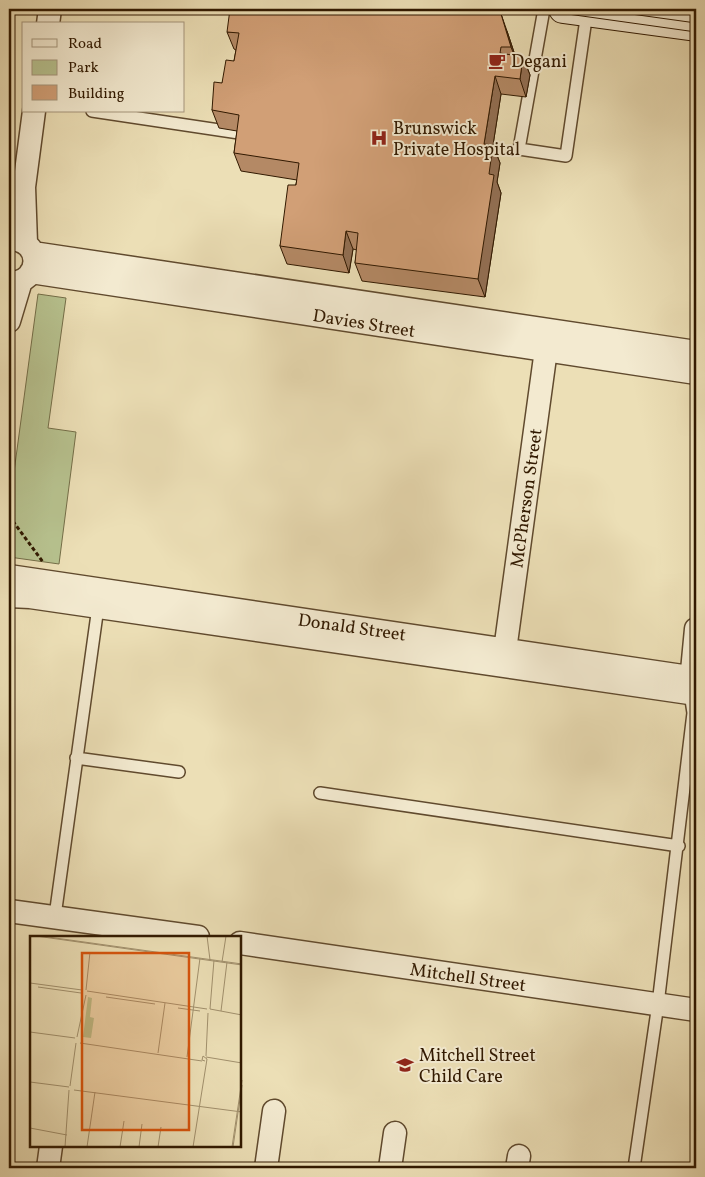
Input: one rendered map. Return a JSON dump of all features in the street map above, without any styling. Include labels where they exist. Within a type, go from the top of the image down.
[{"type":"main road","points":[[575,10],[695,24]]},
{"type":"street","points":[[48,22],[50,9]]},
{"type":"street","points":[[9,321],[21,262],[24,187],[34,112]]},
{"type":"street","points":[[9,226],[24,187]]},
{"type":"street","name":"Davies Street","points":[[21,262],[548,340],[696,352]]},
{"type":"street","name":"Davies Street","points":[[548,340],[696,373]]},
{"type":"street","name":"McPherson Street","points":[[504,658],[548,340]]},
{"type":"street","name":"Donald Street","points":[[9,576],[504,658]]},
{"type":"street","name":"Donald Street","points":[[9,596],[504,658],[693,685]]},
{"type":"street","points":[[693,685],[696,629]]},
{"type":"street","points":[[10,910],[55,916],[81,928],[185,936]]},
{"type":"street","name":"Mitchell Street","points":[[241,943],[696,1010]]},
{"type":"street","points":[[266,1168],[274,1111]]},
{"type":"street","points":[[390,1168],[395,1133]]},
{"type":"street","points":[[48,1168],[51,1147]]},
{"type":"lane","points":[[544,9],[519,149],[566,156],[575,10]]},
{"type":"lane","points":[[99,112],[239,133]]},
{"type":"lane","points":[[55,916],[98,607]]},
{"type":"lane","points":[[634,1168],[679,846],[693,713],[693,685]]},
{"type":"lane","points":[[76,758],[179,772]]},
{"type":"lane","points":[[320,793],[679,846]]},
{"type":"path","points":[[9,516],[40,554],[44,564]]},
{"type":"green space","points":[[38,294],[66,298],[48,428],[76,432],[59,564],[9,557],[9,509]]},
{"type":"building","points":[[230,9],[467,9],[501,14],[511,47],[501,47],[500,53],[523,57],[520,79],[495,76],[484,144],[493,145],[489,174],[494,175],[478,279],[355,263],[358,233],[346,231],[343,255],[280,246],[288,185],[296,185],[299,163],[234,153],[239,115],[212,110],[214,82],[222,83],[226,60],[234,61],[239,33],[227,32]]},
{"type":"tram line","points":[[532,9],[696,32]]},
{"type":"tram line","points":[[595,9],[696,23]]},
{"type":"place","name":"Degani","points":[[497,61]]},
{"type":"place","name":"Brunswick Private Hospital","points":[[379,138]]},
{"type":"place","name":"Mitchell Street Child Care","points":[[405,1065]]}]
